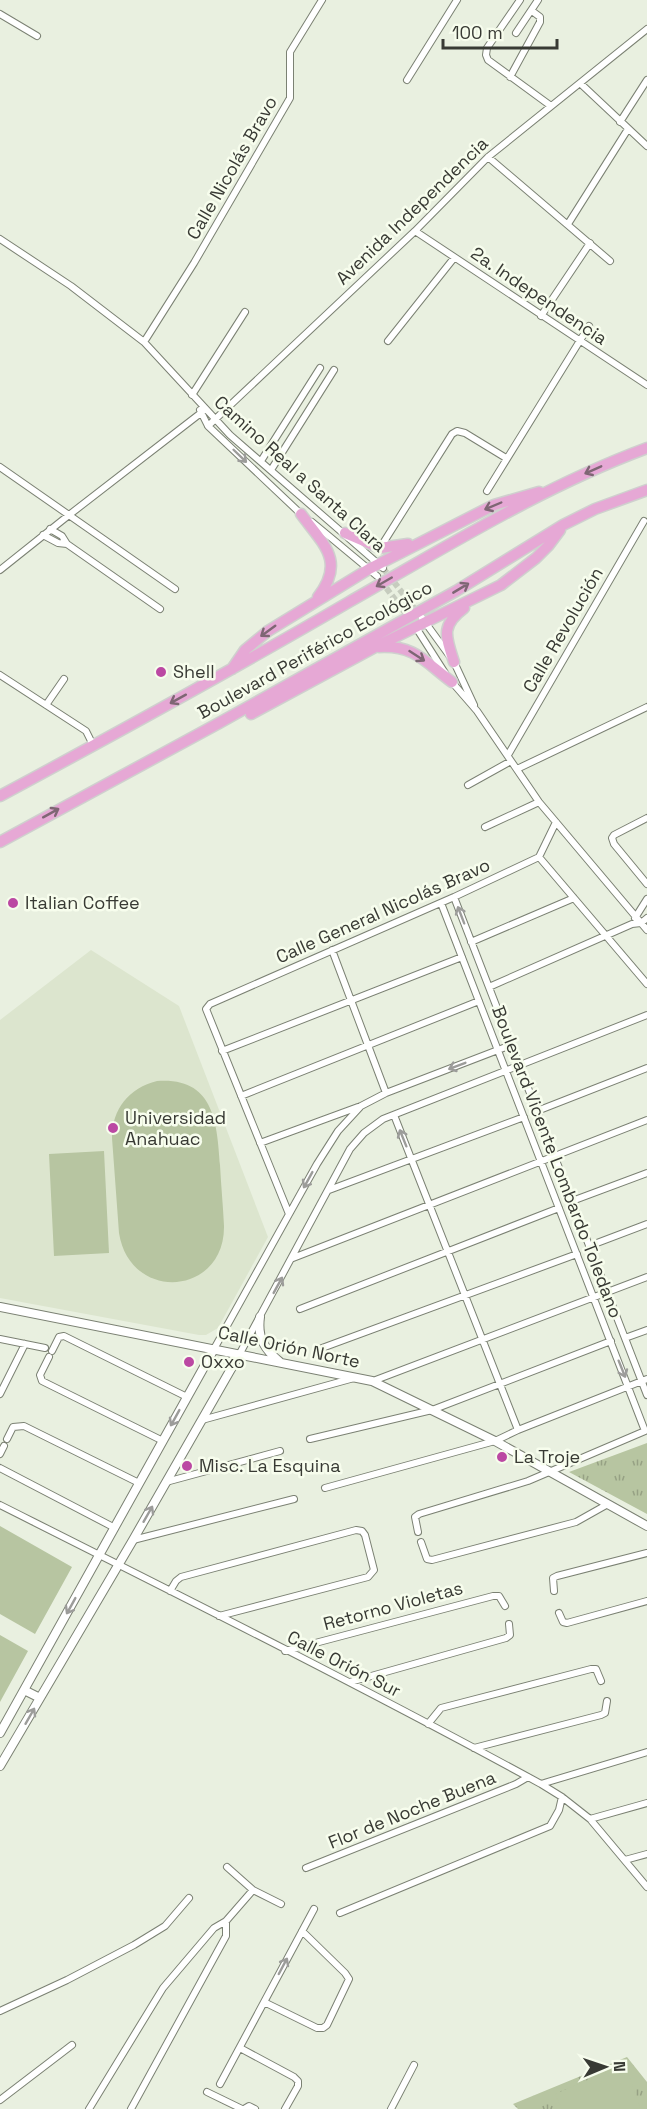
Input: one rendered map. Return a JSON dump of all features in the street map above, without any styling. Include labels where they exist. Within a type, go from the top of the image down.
[{"type":"highway","name":"Boulevard Periférico Ecológico","points":[[0,796],[232,670],[549,490],[647,448]]},
{"type":"highway","points":[[232,670],[238,658],[260,636],[313,602],[377,569],[423,540],[503,501],[549,490]]},
{"type":"highway","name":"Boulevard Periférico Ecológico","points":[[0,842],[456,591],[563,525],[595,509],[647,490]]},
{"type":"highway","points":[[301,514],[326,545],[331,558],[329,579],[323,592],[313,602]]},
{"type":"highway","points":[[219,723],[228,723],[247,716],[419,623],[501,585],[536,558],[563,525]]},
{"type":"highway","points":[[345,533],[380,548],[402,546],[423,540]]},
{"type":"highway","points":[[454,662],[447,640],[447,627],[455,614],[477,598]]},
{"type":"highway","points":[[375,647],[392,646],[405,649],[452,682]]},
{"type":"street","name":"Calle Nicolás Bravo","points":[[144,342],[194,263],[290,98],[290,52],[322,0]]},
{"type":"street","points":[[407,80],[457,0]]},
{"type":"street","points":[[520,0],[487,48],[486,55],[488,60],[551,106]]},
{"type":"street","points":[[516,33],[538,0]]},
{"type":"street","points":[[510,77],[540,22],[540,16],[532,11]]},
{"type":"street","points":[[0,14],[37,36]]},
{"type":"street","name":"Avenida Independencia","points":[[208,426],[415,231],[488,157],[647,29]]},
{"type":"street","points":[[620,123],[647,80]]},
{"type":"street","points":[[581,84],[647,146]]},
{"type":"street","points":[[568,224],[628,129]]},
{"type":"street","points":[[488,157],[610,261]]},
{"type":"street","name":"2a. Independencia","points":[[415,231],[646,385]]},
{"type":"street","name":"Camino Real a Santa Clara","points":[[0,239],[71,286],[144,342],[197,401],[204,411],[208,426],[301,514],[377,569]]},
{"type":"street","points":[[541,316],[590,243]]},
{"type":"street","points":[[388,341],[454,258]]},
{"type":"street","points":[[192,395],[245,312]]},
{"type":"street","points":[[487,491],[589,326]]},
{"type":"street","points":[[261,461],[320,368]]},
{"type":"street","points":[[271,470],[333,370]]},
{"type":"street","name":"Camino Real a Santa Clara","points":[[204,411],[215,418],[230,435],[345,533],[377,569]]},
{"type":"street","points":[[0,570],[204,411]]},
{"type":"street","points":[[380,548],[452,434],[457,431],[465,433],[506,458]]},
{"type":"street","points":[[0,467],[175,589]]},
{"type":"street","name":"Calle Revolución","points":[[509,758],[644,521]]},
{"type":"street","points":[[50,529],[62,536],[67,544],[160,609]]},
{"type":"street","points":[[43,535],[58,543],[67,544]]},
{"type":"street","points":[[419,623],[454,662],[477,711]]},
{"type":"street","points":[[419,623],[452,682],[477,711],[539,802],[647,930]]},
{"type":"street","points":[[0,675],[86,731],[93,745]]},
{"type":"street","points":[[46,705],[64,679]]},
{"type":"street","points":[[517,769],[647,707]]},
{"type":"street","points":[[468,785],[509,758]]},
{"type":"street","points":[[485,827],[539,802]]},
{"type":"street","points":[[647,818],[614,834],[612,838],[614,844],[647,884]]},
{"type":"street","points":[[556,822],[539,857],[647,984]]},
{"type":"street","name":"Calle General Nicolás Bravo","points":[[222,1051],[206,1009],[210,1004],[441,903],[539,857]]},
{"type":"street","name":"Boulevard Vicente Lombardo Toledano","points":[[454,897],[607,1293],[644,1380],[647,1395]]},
{"type":"street","points":[[471,942],[574,898]]},
{"type":"street","points":[[632,924],[647,899]]},
{"type":"street","name":"Boulevard Vicente Lombardo Toledano","points":[[441,903],[645,1431],[548,1472]]},
{"type":"street","points":[[489,987],[607,937],[632,924],[641,923],[647,918]]},
{"type":"street","points":[[332,950],[386,1093]]},
{"type":"street","points":[[289,1214],[222,1051],[462,957]]},
{"type":"street","points":[[241,1096],[479,1001]]},
{"type":"street","points":[[0,1766],[134,1540],[293,1258],[350,1149],[364,1133],[383,1119],[647,1015]]},
{"type":"street","points":[[260,1143],[361,1106],[386,1093],[511,1045]]},
{"type":"street","points":[[537,1111],[647,1068]]},
{"type":"street","points":[[0,1733],[316,1164],[338,1131],[361,1106]]},
{"type":"street","points":[[394,1115],[518,1430]]},
{"type":"street","points":[[329,1190],[524,1117]]},
{"type":"street","points":[[293,1258],[647,1120]]},
{"type":"street","points":[[572,1201],[647,1173]]},
{"type":"street","points":[[300,1309],[559,1208]]},
{"type":"street","points":[[589,1246],[647,1224]]},
{"type":"street","points":[[322,1348],[466,1297],[577,1254]]},
{"type":"street","points":[[372,1382],[647,1277]]},
{"type":"street","name":"Calle Orión Norte","points":[[0,1307],[214,1348],[372,1382],[495,1441],[647,1526]]},
{"type":"street","points":[[260,1317],[258,1328],[262,1342],[281,1362]]},
{"type":"street","points":[[625,1338],[647,1330]]},
{"type":"street","points":[[163,1441],[40,1379],[49,1352],[61,1335],[187,1397]]},
{"type":"street","points":[[0,1339],[49,1352]]},
{"type":"street","points":[[310,1439],[432,1410],[611,1341]]},
{"type":"street","points":[[0,1394],[24,1344]]},
{"type":"street","points":[[202,1420],[354,1378]]},
{"type":"street","points":[[325,1488],[495,1441],[644,1380]]},
{"type":"street","points":[[0,1454],[14,1427],[19,1425],[140,1483]]},
{"type":"street","points":[[166,1482],[280,1451]]},
{"type":"street","points":[[0,1468],[115,1528]]},
{"type":"street","points":[[418,1532],[415,1518],[419,1514],[528,1481],[548,1472]]},
{"type":"street","points":[[134,1540],[294,1499]]},
{"type":"street","points":[[421,1542],[426,1559],[432,1560],[576,1522],[608,1504]]},
{"type":"street","name":"Calle Orión Sur","points":[[0,1505],[285,1651],[351,1682],[541,1784],[590,1819],[647,1887]]},
{"type":"street","points":[[170,1591],[181,1577],[357,1530],[362,1531],[365,1535],[374,1570],[368,1577],[219,1617]]},
{"type":"street","points":[[554,1591],[553,1578],[557,1576],[647,1553]]},
{"type":"street","name":"Retorno Violetas","points":[[285,1651],[493,1596],[500,1596],[505,1606]]},
{"type":"street","points":[[559,1613],[563,1622],[567,1623],[647,1601]]},
{"type":"street","points":[[351,1682],[506,1638],[510,1635],[509,1624]]},
{"type":"street","points":[[428,1724],[441,1708],[580,1672],[596,1669],[602,1681]]},
{"type":"street","points":[[24,1690],[40,1698]]},
{"type":"street","points":[[474,1748],[601,1715],[605,1713],[607,1701]]},
{"type":"street","points":[[541,1784],[647,1752]]},
{"type":"street","name":"Flor de Noche Buena","points":[[306,1868],[516,1784],[528,1777]]},
{"type":"street","points":[[340,1913],[550,1826],[559,1810],[562,1797]]},
{"type":"street","points":[[590,1819],[647,1803]]},
{"type":"street","points":[[625,1860],[647,1854]]},
{"type":"street","points":[[227,1867],[253,1890],[281,1904]]},
{"type":"street","points":[[89,2109],[163,1988],[214,1928],[226,1921],[253,1890]]},
{"type":"street","points":[[0,2012],[134,1945],[165,1926],[189,1898]]},
{"type":"street","points":[[220,2084],[314,1909]]},
{"type":"street","points":[[131,2109],[226,1936],[226,1921]]},
{"type":"street","points":[[264,2002],[317,2028],[327,2025],[349,1979],[302,1930]]},
{"type":"street","points":[[0,2100],[72,2045]]},
{"type":"street","points":[[240,2048],[298,2081],[285,2109]]},
{"type":"street","points":[[391,2109],[414,2065]]},
{"type":"street","points":[[207,2092],[243,2109],[251,2106],[255,2109]]},
{"type":"shaded area","name":"Universidad Anahuac","points":[[91,950],[179,1006],[268,1237],[218,1328],[206,1335],[0,1298],[0,1020]]},
{"type":"green space","points":[[157,1081],[176,1082],[190,1086],[201,1094],[214,1118],[219,1149],[224,1226],[220,1249],[210,1266],[194,1277],[176,1282],[157,1280],[140,1271],[127,1256],[119,1233],[112,1138],[115,1118],[130,1094]]},
{"type":"green space","points":[[104,1151],[109,1253],[54,1256],[49,1154]]},
{"type":"green space","points":[[647,1443],[647,1514],[569,1472]]},
{"type":"green space","points":[[0,1526],[72,1567],[35,1634],[0,1614]]},
{"type":"green space","points":[[0,1635],[28,1651],[0,1702]]},
{"type":"green space","points":[[627,2057],[647,2082],[647,2109],[518,2109],[513,2104]]},
{"type":"green space","points":[[625,2064],[640,2107],[634,2109],[562,2109],[555,2094]]},
{"type":"tunnel","points":[[383,568],[418,613]]},
{"type":"tunnel","points":[[381,581],[409,618]]},
{"type":"place","name":"Shell","points":[[161,672]]},
{"type":"place","name":"Italian Coffee","points":[[13,903]]},
{"type":"place","name":"Universidad Anahuac","points":[[113,1128]]},
{"type":"place","name":"Oxxo","points":[[189,1362]]},
{"type":"place","name":"La Troje","points":[[502,1457]]},
{"type":"place","name":"Misc. La Esquina","points":[[187,1466]]}]
